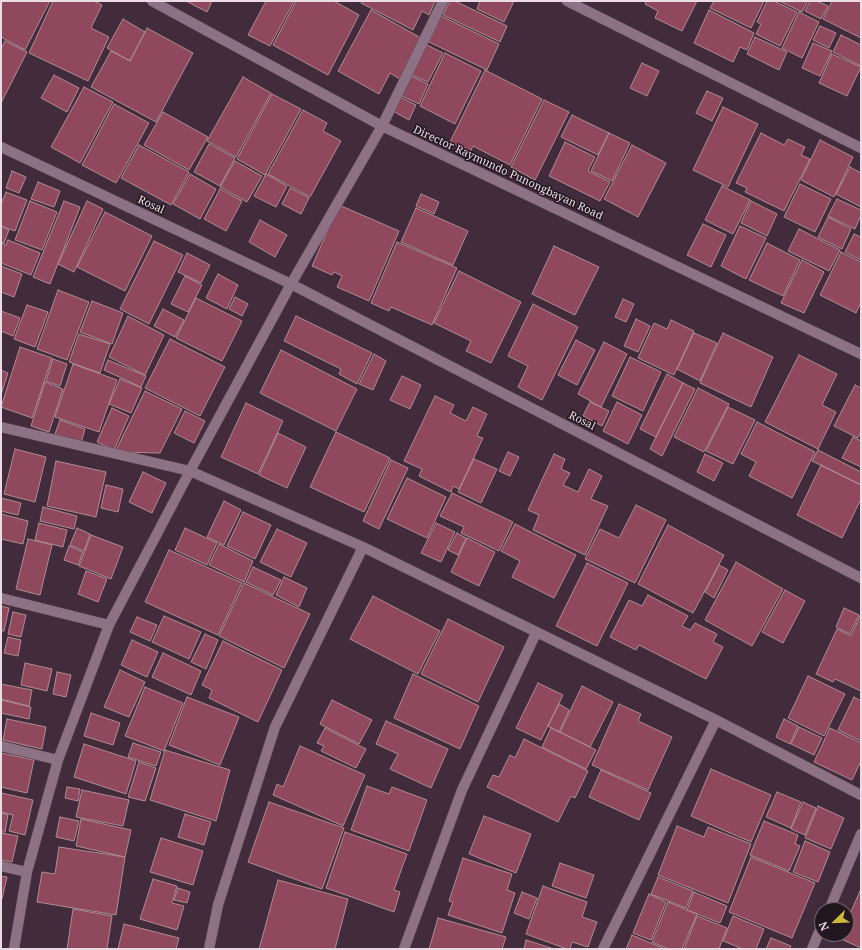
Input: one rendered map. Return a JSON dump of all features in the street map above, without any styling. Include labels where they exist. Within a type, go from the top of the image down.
[{"type":"street","name":"Director Raymundo Punongbayan Road","points":[[152,1],[382,126],[861,354]]},
{"type":"street","points":[[14,949],[27,872],[58,760],[110,625],[190,471],[291,284],[382,126],[442,1]]},
{"type":"street","points":[[567,1],[861,148]]},
{"type":"street","name":"Rosal","points":[[1,147],[291,284],[861,578]]},
{"type":"street","points":[[1,427],[190,471],[362,547],[716,720],[861,795]]},
{"type":"street","points":[[209,949],[218,905],[275,727],[362,547]]},
{"type":"street","points":[[1,598],[110,625]]},
{"type":"street","points":[[404,949],[462,790],[536,633]]},
{"type":"street","points":[[603,949],[716,720]]},
{"type":"street","points":[[1,746],[58,760]]},
{"type":"street","points":[[831,902],[861,834]]},
{"type":"street","points":[[1,866],[27,872]]},
{"type":"building","points":[[1,1],[50,1],[25,50],[1,37]]},
{"type":"building","points":[[53,1],[94,1],[102,5],[91,28],[109,37],[88,81],[29,53]]},
{"type":"building","points":[[186,1],[212,1],[207,12]]},
{"type":"building","points":[[266,1],[294,1],[270,46],[248,35]]},
{"type":"building","points":[[296,1],[334,1],[359,15],[328,75],[273,45]]},
{"type":"building","points":[[362,1],[435,1],[429,15],[422,11],[413,30],[361,3]]},
{"type":"building","points":[[450,1],[455,1],[507,26],[500,42],[443,15]]},
{"type":"building","points":[[480,1],[514,1],[504,22],[477,9]]},
{"type":"building","points":[[646,1],[697,1],[682,31],[655,18],[658,11],[645,4]]},
{"type":"building","points":[[714,1],[764,1],[751,28],[710,8]]},
{"type":"building","points":[[767,1],[774,1],[797,12],[780,46],[756,34],[761,24],[757,22]]},
{"type":"building","points":[[779,1],[808,1],[802,12]]},
{"type":"building","points":[[810,1],[817,1],[828,6],[821,19],[805,11]]},
{"type":"building","points":[[832,1],[861,1],[861,38],[823,19]]},
{"type":"building","points":[[371,10],[421,38],[400,79],[390,73],[379,94],[338,71]]},
{"type":"building","points":[[709,10],[754,33],[747,50],[740,47],[733,62],[694,43]]},
{"type":"building","points":[[799,12],[819,22],[802,58],[782,48]]},
{"type":"building","points":[[441,16],[499,44],[487,70],[429,42]]},
{"type":"building","points":[[123,19],[145,32],[130,61],[107,48]]},
{"type":"building","points":[[820,26],[836,33],[829,48],[813,40]]},
{"type":"building","points":[[147,28],[193,53],[156,122],[91,87],[111,51],[130,61]]},
{"type":"building","points":[[841,35],[861,45],[861,66],[833,52]]},
{"type":"building","points":[[755,37],[787,52],[779,70],[747,54]]},
{"type":"building","points":[[5,41],[27,52],[1,103],[1,49]]},
{"type":"building","points":[[813,43],[832,51],[820,76],[802,68]]},
{"type":"building","points":[[425,44],[443,53],[428,82],[410,74]]},
{"type":"building","points":[[445,53],[481,71],[455,124],[420,106]]},
{"type":"building","points":[[832,54],[861,67],[847,96],[819,83]]},
{"type":"building","points":[[642,63],[659,71],[647,96],[630,88]]},
{"type":"building","points":[[485,70],[542,99],[510,165],[473,146],[470,152],[450,142]]},
{"type":"building","points":[[54,75],[79,88],[67,112],[41,98]]},
{"type":"building","points":[[411,76],[428,84],[419,104],[402,96]]},
{"type":"building","points":[[243,77],[271,93],[236,157],[207,141]]},
{"type":"building","points":[[84,87],[113,102],[80,163],[51,147]]},
{"type":"building","points":[[707,91],[723,98],[712,121],[696,113]]},
{"type":"building","points":[[272,94],[301,109],[265,175],[237,159]]},
{"type":"building","points":[[400,97],[416,105],[409,120],[393,111]]},
{"type":"building","points":[[544,100],[569,112],[535,180],[511,167]]},
{"type":"building","points":[[114,104],[149,123],[116,183],[82,165]]},
{"type":"building","points":[[723,107],[758,124],[728,187],[693,170]]},
{"type":"building","points":[[303,110],[327,123],[323,131],[341,141],[310,197],[268,174]]},
{"type":"building","points":[[163,112],[208,137],[189,170],[144,145]]},
{"type":"building","points":[[572,115],[609,133],[598,155],[561,137]]},
{"type":"building","points":[[609,133],[630,143],[612,181],[591,171]]},
{"type":"building","points":[[761,133],[784,145],[788,139],[805,147],[801,155],[810,159],[784,211],[745,192],[747,188],[736,183]]},
{"type":"building","points":[[820,140],[853,157],[834,197],[801,180]]},
{"type":"building","points":[[565,142],[595,157],[588,171],[610,182],[600,201],[549,176]]},
{"type":"building","points":[[209,144],[235,158],[220,186],[194,172]]},
{"type":"building","points":[[139,145],[189,172],[171,205],[121,178]]},
{"type":"building","points":[[632,145],[666,163],[638,217],[604,199]]},
{"type":"building","points":[[235,161],[262,176],[247,202],[220,187]]},
{"type":"building","points":[[850,167],[861,173],[861,207],[836,194]]},
{"type":"building","points":[[12,171],[26,177],[19,193],[6,188]]},
{"type":"building","points":[[190,174],[216,189],[200,219],[173,204]]},
{"type":"building","points":[[266,174],[287,186],[276,207],[254,196]]},
{"type":"building","points":[[38,182],[60,191],[54,207],[31,199]]},
{"type":"building","points":[[800,184],[831,199],[815,232],[784,217]]},
{"type":"building","points":[[722,186],[750,200],[733,234],[705,220]]},
{"type":"building","points":[[290,188],[309,198],[301,214],[282,204]]},
{"type":"building","points":[[220,189],[242,201],[226,231],[204,219]]},
{"type":"building","points":[[6,192],[27,200],[15,231],[1,226],[1,204]]},
{"type":"building","points":[[421,194],[439,202],[434,214],[416,206]]},
{"type":"building","points":[[837,199],[861,210],[861,215],[855,229],[828,216]]},
{"type":"building","points":[[30,201],[57,212],[42,250],[15,240]]},
{"type":"building","points":[[64,201],[80,207],[50,284],[33,277]]},
{"type":"building","points":[[87,201],[103,209],[74,272],[58,264]]},
{"type":"building","points":[[751,201],[777,214],[767,236],[741,223]]},
{"type":"building","points":[[339,205],[399,231],[369,301],[337,287],[342,276],[334,272],[332,275],[312,266]]},
{"type":"building","points":[[416,208],[468,231],[453,265],[401,242]]},
{"type":"building","points":[[105,212],[152,236],[125,291],[77,267]]},
{"type":"building","points":[[828,217],[851,229],[842,249],[818,237]]},
{"type":"building","points":[[260,220],[287,235],[275,257],[249,242]]},
{"type":"building","points":[[703,224],[726,235],[711,267],[687,255]]},
{"type":"building","points":[[1,226],[9,230],[4,243],[1,242]]},
{"type":"building","points":[[740,226],[766,238],[746,279],[721,266]]},
{"type":"building","points":[[799,229],[840,250],[829,271],[788,251]]},
{"type":"building","points":[[854,234],[861,237],[861,260],[845,252]]},
{"type":"building","points":[[8,240],[40,253],[31,275],[1,263],[1,243],[6,245]]},
{"type":"building","points":[[154,241],[183,255],[149,324],[120,309]]},
{"type":"building","points":[[397,242],[457,268],[432,325],[391,307],[389,311],[371,303]]},
{"type":"building","points":[[767,243],[800,260],[783,296],[749,280]]},
{"type":"building","points":[[554,246],[599,267],[575,315],[532,294]]},
{"type":"building","points":[[841,252],[861,262],[861,302],[856,313],[820,295]]},
{"type":"building","points":[[187,253],[210,265],[201,283],[178,272]]},
{"type":"building","points":[[802,260],[824,272],[804,313],[781,303]]},
{"type":"building","points":[[1,266],[22,274],[14,297],[1,292]]},
{"type":"building","points":[[459,271],[521,302],[491,363],[466,351],[471,341],[434,323]]},
{"type":"building","points":[[218,274],[238,285],[227,309],[206,298]]},
{"type":"building","points":[[185,276],[202,285],[188,312],[171,304]]},
{"type":"building","points":[[58,290],[89,302],[67,360],[37,349]]},
{"type":"building","points":[[235,297],[248,304],[242,316],[229,309]]},
{"type":"building","points":[[196,298],[242,321],[222,361],[176,338]]},
{"type":"building","points":[[623,299],[634,304],[626,322],[615,317]]},
{"type":"building","points":[[92,301],[123,313],[112,344],[80,332]]},
{"type":"building","points":[[533,304],[578,327],[542,400],[518,387],[528,366],[508,356]]},
{"type":"building","points":[[27,305],[48,312],[35,347],[14,339]]},
{"type":"building","points":[[163,309],[184,320],[175,337],[154,326]]},
{"type":"building","points":[[1,311],[20,318],[13,336],[1,331]]},
{"type":"building","points":[[128,316],[164,335],[145,375],[109,357]]},
{"type":"building","points":[[296,316],[372,353],[357,384],[339,374],[341,369],[284,341]]},
{"type":"building","points":[[636,319],[650,326],[638,352],[624,346]]},
{"type":"building","points":[[671,320],[694,331],[674,375],[638,358],[654,323],[667,329]]},
{"type":"building","points":[[694,333],[717,343],[700,381],[677,369]]},
{"type":"building","points":[[723,333],[773,357],[751,407],[700,383]]},
{"type":"building","points":[[79,334],[110,344],[100,373],[69,362]]},
{"type":"building","points":[[170,339],[225,367],[200,416],[145,388]]},
{"type":"building","points":[[576,340],[595,350],[577,385],[558,375]]},
{"type":"building","points":[[604,342],[627,354],[601,407],[578,394]]},
{"type":"building","points":[[20,347],[52,358],[32,418],[1,407]]},
{"type":"building","points":[[281,350],[357,389],[336,431],[260,393]]},
{"type":"building","points":[[374,354],[386,361],[373,390],[359,384]]},
{"type":"building","points":[[799,355],[837,374],[822,405],[836,412],[818,449],[765,422]]},
{"type":"building","points":[[630,357],[661,372],[643,411],[612,396]]},
{"type":"building","points":[[53,359],[67,364],[60,386],[46,381]]},
{"type":"building","points":[[108,360],[146,376],[141,387],[104,370]]},
{"type":"building","points":[[73,364],[117,380],[99,432],[55,417]]},
{"type":"building","points":[[1,370],[8,373],[1,395]]},
{"type":"building","points":[[667,374],[683,383],[656,437],[640,429]]},
{"type":"building","points":[[402,376],[421,385],[410,409],[390,400]]},
{"type":"building","points":[[120,379],[142,388],[131,413],[109,404]]},
{"type":"building","points":[[45,382],[63,389],[49,432],[31,426]]},
{"type":"building","points":[[683,383],[695,389],[662,456],[650,449]]},
{"type":"building","points":[[855,385],[861,388],[861,431],[858,438],[834,426]]},
{"type":"building","points":[[698,388],[729,404],[704,452],[674,437]]},
{"type":"building","points":[[145,391],[182,409],[160,453],[115,452]]},
{"type":"building","points":[[435,396],[454,405],[450,413],[466,421],[473,407],[487,414],[477,436],[483,438],[459,489],[453,486],[451,492],[419,476],[422,469],[404,461]]},
{"type":"building","points":[[590,402],[609,411],[602,426],[583,416]]},
{"type":"building","points":[[617,402],[642,415],[628,444],[603,431]]},
{"type":"building","points":[[246,403],[283,421],[258,474],[221,457]]},
{"type":"building","points":[[728,407],[755,420],[733,464],[706,451]]},
{"type":"building","points":[[112,408],[129,416],[114,450],[97,442]]},
{"type":"building","points":[[185,411],[205,421],[194,443],[174,433]]},
{"type":"building","points":[[60,420],[85,429],[81,443],[55,434]]},
{"type":"building","points":[[757,422],[815,452],[792,498],[749,476],[756,462],[741,454]]},
{"type":"building","points":[[336,432],[390,458],[364,512],[310,487]]},
{"type":"building","points":[[278,433],[306,447],[287,488],[259,475]]},
{"type":"building","points":[[853,437],[861,441],[861,467],[842,458]]},
{"type":"building","points":[[15,449],[46,457],[35,502],[4,494]]},
{"type":"building","points":[[818,450],[861,472],[861,485],[812,461]]},
{"type":"building","points":[[508,452],[519,457],[510,476],[499,471]]},
{"type":"building","points":[[554,454],[565,459],[561,469],[570,473],[563,485],[578,492],[589,469],[602,476],[591,499],[608,506],[585,555],[533,530],[539,515],[528,510]]},
{"type":"building","points":[[705,454],[723,463],[714,481],[697,472]]},
{"type":"building","points":[[474,459],[497,469],[481,503],[458,492]]},
{"type":"building","points":[[391,460],[408,468],[379,529],[363,521]]},
{"type":"building","points":[[56,461],[106,472],[96,517],[47,506]]},
{"type":"building","points":[[821,465],[861,485],[861,499],[842,538],[797,515]]},
{"type":"building","points":[[143,472],[166,483],[152,513],[129,502]]},
{"type":"building","points":[[407,478],[446,497],[427,538],[387,519]]},
{"type":"building","points":[[106,485],[123,489],[118,512],[101,508]]},
{"type":"building","points":[[452,493],[513,522],[499,551],[461,533],[464,527],[440,516]]},
{"type":"building","points":[[1,498],[21,503],[18,515],[1,511]]},
{"type":"building","points":[[224,501],[241,510],[224,545],[207,537]]},
{"type":"building","points":[[636,505],[666,520],[635,583],[585,559],[600,529],[619,538]]},
{"type":"building","points":[[43,507],[77,516],[74,529],[40,521]]},
{"type":"building","points":[[243,512],[271,525],[255,559],[227,546]]},
{"type":"building","points":[[1,514],[28,521],[23,544],[1,539]]},
{"type":"building","points":[[39,523],[67,530],[63,547],[35,540]]},
{"type":"building","points":[[436,523],[455,532],[441,562],[421,553]]},
{"type":"building","points":[[515,524],[576,555],[554,598],[512,577],[520,561],[501,551]]},
{"type":"building","points":[[668,525],[724,555],[693,613],[638,584]]},
{"type":"building","points":[[77,528],[90,534],[84,551],[70,545]]},
{"type":"building","points":[[185,528],[217,543],[207,565],[175,550]]},
{"type":"building","points":[[277,529],[307,543],[291,577],[260,562]]},
{"type":"building","points":[[457,533],[466,538],[458,555],[448,550]]},
{"type":"building","points":[[91,535],[123,547],[111,579],[79,566]]},
{"type":"building","points":[[467,538],[495,552],[479,586],[451,572]]},
{"type":"building","points":[[28,539],[52,545],[40,595],[16,589]]},
{"type":"building","points":[[219,544],[253,561],[244,582],[209,565]]},
{"type":"building","points":[[69,546],[83,552],[78,565],[64,560]]},
{"type":"building","points":[[169,550],[242,583],[218,635],[145,602]]},
{"type":"building","points":[[736,562],[783,589],[752,646],[705,620]]},
{"type":"building","points":[[587,563],[628,583],[597,646],[556,626]]},
{"type":"building","points":[[719,565],[728,570],[714,598],[705,592]]},
{"type":"building","points":[[253,567],[281,580],[273,595],[246,582]]},
{"type":"building","points":[[86,571],[107,579],[98,602],[78,594]]},
{"type":"building","points":[[284,577],[307,588],[299,607],[276,595]]},
{"type":"building","points":[[244,583],[310,614],[284,668],[219,636]]},
{"type":"building","points":[[785,590],[805,601],[783,643],[762,632]]},
{"type":"building","points":[[648,595],[688,616],[682,626],[690,630],[695,623],[717,634],[713,642],[723,647],[706,679],[639,645],[636,650],[610,637],[629,600],[642,606]]},
{"type":"building","points":[[373,596],[440,631],[418,674],[350,639]]},
{"type":"building","points":[[1,606],[9,608],[4,631],[1,631]]},
{"type":"building","points":[[844,608],[859,615],[850,634],[836,627]]},
{"type":"building","points":[[13,612],[26,615],[21,637],[8,634]]},
{"type":"building","points":[[164,616],[201,632],[189,659],[152,642]]},
{"type":"building","points":[[860,616],[861,691],[835,679],[833,682],[816,674],[837,629],[851,636]]},
{"type":"building","points":[[137,617],[157,625],[150,641],[130,632]]},
{"type":"building","points":[[448,619],[504,647],[478,702],[421,674]]},
{"type":"building","points":[[205,634],[218,640],[206,669],[191,662]]},
{"type":"building","points":[[8,637],[21,640],[18,656],[4,653]]},
{"type":"building","points":[[132,640],[158,652],[147,677],[121,665]]},
{"type":"building","points":[[223,641],[282,670],[258,722],[209,698],[212,690],[202,685]]},
{"type":"building","points":[[163,653],[201,671],[191,695],[152,677]]},
{"type":"building","points":[[25,663],[52,669],[47,691],[21,685]]},
{"type":"building","points":[[120,670],[145,682],[129,717],[104,707]]},
{"type":"building","points":[[57,672],[71,675],[66,697],[53,694]]},
{"type":"building","points":[[413,674],[479,706],[460,749],[394,718]]},
{"type":"building","points":[[808,676],[845,694],[824,736],[788,718]]},
{"type":"building","points":[[538,683],[563,695],[541,740],[516,728]]},
{"type":"building","points":[[1,684],[32,690],[29,706],[1,699]]},
{"type":"building","points":[[582,686],[613,702],[590,747],[560,732]]},
{"type":"building","points":[[145,687],[183,703],[164,751],[125,736]]},
{"type":"building","points":[[187,697],[239,717],[220,765],[169,745]]},
{"type":"building","points":[[854,697],[861,701],[861,741],[838,730]]},
{"type":"building","points":[[1,700],[31,707],[29,719],[1,713]]},
{"type":"building","points":[[332,700],[372,720],[359,744],[320,724]]},
{"type":"building","points":[[559,704],[569,710],[559,732],[548,726]]},
{"type":"building","points":[[619,704],[641,714],[638,721],[672,737],[648,790],[592,765]]},
{"type":"building","points":[[91,713],[120,723],[113,745],[84,736]]},
{"type":"building","points":[[7,719],[46,727],[42,749],[3,740]]},
{"type":"building","points":[[784,719],[798,726],[790,744],[776,737]]},
{"type":"building","points":[[386,721],[448,749],[431,788],[390,769],[398,754],[376,744]]},
{"type":"building","points":[[799,727],[822,738],[814,755],[791,744]]},
{"type":"building","points":[[325,728],[366,749],[356,768],[321,751],[324,746],[317,743]]},
{"type":"building","points":[[551,728],[596,750],[586,769],[542,747]]},
{"type":"building","points":[[830,728],[861,743],[861,761],[852,780],[814,762]]},
{"type":"building","points":[[524,739],[588,771],[575,798],[571,796],[558,822],[487,787],[493,775],[499,777],[510,755],[515,758]]},
{"type":"building","points":[[133,743],[161,752],[156,766],[128,757]]},
{"type":"building","points":[[84,744],[136,761],[126,794],[74,777]]},
{"type":"building","points":[[300,746],[365,775],[343,826],[273,795],[277,784],[283,787]]},
{"type":"building","points":[[165,750],[230,770],[216,821],[150,800]]},
{"type":"building","points":[[1,753],[34,760],[27,793],[1,787]]},
{"type":"building","points":[[139,762],[156,768],[145,801],[128,797]]},
{"type":"building","points":[[711,769],[771,795],[751,842],[691,816]]},
{"type":"building","points":[[601,770],[651,793],[639,820],[589,797]]},
{"type":"building","points":[[367,786],[389,794],[392,787],[427,800],[409,851],[351,830]]},
{"type":"building","points":[[67,787],[80,789],[78,801],[65,798]]},
{"type":"building","points":[[82,790],[129,800],[123,826],[76,817]]},
{"type":"building","points":[[777,792],[801,802],[791,828],[766,817]]},
{"type":"building","points":[[1,793],[33,800],[25,835],[9,831],[13,815],[1,812]]},
{"type":"building","points":[[269,802],[344,828],[322,889],[248,862]]},
{"type":"building","points":[[803,802],[816,808],[805,835],[791,829]]},
{"type":"building","points":[[818,806],[844,818],[831,849],[805,838]]},
{"type":"building","points":[[1,813],[8,815],[5,832],[1,832]]},
{"type":"building","points":[[185,814],[211,822],[204,845],[178,837]]},
{"type":"building","points":[[484,816],[531,834],[516,873],[469,854]]},
{"type":"building","points":[[60,817],[79,821],[74,841],[56,837]]},
{"type":"building","points":[[81,819],[131,830],[125,857],[76,846]]},
{"type":"building","points":[[764,821],[798,835],[795,844],[800,846],[789,871],[750,855]]},
{"type":"building","points":[[677,826],[704,837],[708,827],[751,844],[728,903],[658,875]]},
{"type":"building","points":[[345,832],[407,854],[394,890],[400,892],[394,912],[326,888]]},
{"type":"building","points":[[1,833],[18,836],[12,862],[1,860]]},
{"type":"building","points":[[161,838],[203,851],[193,885],[150,872]]},
{"type":"building","points":[[805,841],[830,852],[818,882],[793,872]]},
{"type":"building","points":[[59,847],[125,857],[116,915],[37,902],[42,872],[55,874]]},
{"type":"building","points":[[751,857],[815,883],[792,938],[729,912]]},
{"type":"building","points":[[463,858],[512,874],[507,890],[515,893],[502,933],[448,915],[453,902],[449,901]]},
{"type":"building","points":[[560,863],[594,875],[586,898],[552,886]]},
{"type":"building","points":[[1,876],[7,877],[2,899],[1,898]]},
{"type":"building","points":[[658,877],[693,891],[686,908],[651,894]]},
{"type":"building","points":[[153,879],[177,886],[172,903],[184,906],[177,930],[140,919]]},
{"type":"building","points":[[278,880],[348,899],[335,949],[259,949]]},
{"type":"building","points":[[543,886],[587,902],[582,917],[597,922],[588,947],[572,942],[570,949],[567,949],[526,934]]},
{"type":"building","points":[[178,888],[190,892],[187,903],[174,900]]},
{"type":"building","points":[[860,891],[861,948],[848,942],[854,942],[854,905]]},
{"type":"building","points":[[522,892],[537,898],[529,919],[514,913]]},
{"type":"building","points":[[694,892],[727,906],[720,923],[687,910]]},
{"type":"building","points":[[649,894],[666,902],[651,940],[633,933]]},
{"type":"building","points":[[668,902],[697,914],[682,949],[669,949],[652,942]]},
{"type":"building","points":[[73,909],[112,916],[107,949],[67,949]]},
{"type":"building","points":[[697,916],[727,928],[719,949],[684,949]]},
{"type":"building","points":[[733,916],[764,929],[756,949],[743,949],[723,941]]},
{"type":"building","points":[[438,918],[506,937],[502,949],[429,949]]},
{"type":"building","points":[[124,924],[179,938],[176,949],[118,949]]},
{"type":"building","points":[[632,935],[665,949],[626,949]]},
{"type":"building","points":[[771,938],[791,946],[789,949],[766,949]]},
{"type":"building","points":[[526,940],[554,949],[524,949]]}]
